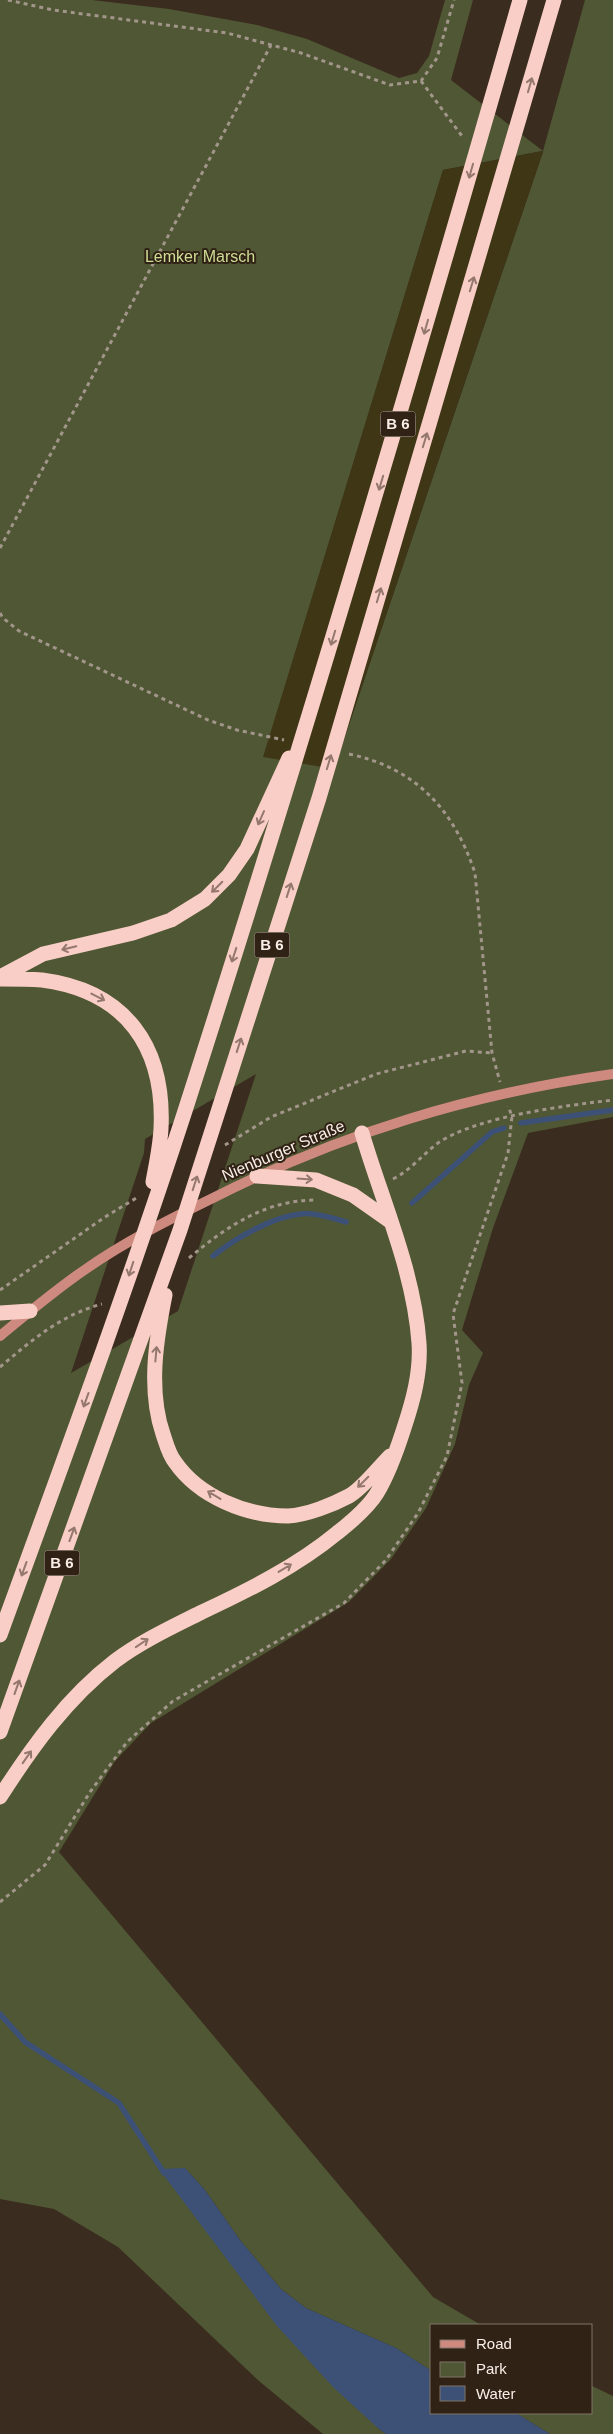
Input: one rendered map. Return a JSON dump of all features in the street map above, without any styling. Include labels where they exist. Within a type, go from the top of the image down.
[{"type":"highway","name":"B 6","points":[[0,1635],[103,1354],[183,1116],[281,789],[307,724],[386,467],[520,0]]},
{"type":"highway","name":"B 6","points":[[0,1732],[174,1246],[319,798],[517,132],[554,0]]},
{"type":"highway","points":[[0,978],[43,954],[133,933],[170,920],[205,899],[229,875],[247,849],[281,789]]},
{"type":"highway","points":[[0,978],[42,980],[71,986],[100,997],[128,1017],[147,1044],[157,1072],[161,1129],[147,1223]]},
{"type":"highway","points":[[0,1797],[47,1729],[84,1688],[115,1661],[150,1638],[251,1589],[323,1545],[354,1519],[376,1494],[398,1448],[415,1395],[419,1344],[412,1300],[390,1221],[362,1133]]},
{"type":"highway","points":[[257,1176],[316,1180],[353,1195],[390,1221]]},
{"type":"highway","points":[[174,1246],[160,1322],[154,1379],[157,1409],[163,1433],[174,1462],[210,1494],[233,1506],[252,1513],[289,1516],[320,1508],[351,1495],[398,1448]]},
{"type":"highway","points":[[0,1313],[30,1311]]},
{"type":"street","name":"Nienburger Straße","points":[[0,1336],[84,1270],[165,1221],[257,1176],[362,1133],[502,1092],[613,1074]]},
{"type":"path","points":[[8,0],[53,10],[228,33],[271,44],[390,85],[421,81],[437,58],[454,0]]},
{"type":"path","points":[[0,548],[271,44]]},
{"type":"path","points":[[421,81],[467,143]]},
{"type":"path","points":[[0,613],[3,618],[19,631],[208,720],[276,739]]},
{"type":"path","points":[[354,755],[391,768],[417,783],[437,802],[467,848],[475,873],[492,1053],[502,1092]]},
{"type":"path","points":[[222,1147],[271,1118],[376,1074],[466,1051],[492,1053]]},
{"type":"path","points":[[378,1186],[408,1171],[439,1143],[474,1127],[512,1116],[613,1100]]},
{"type":"path","points":[[0,1290],[29,1272],[105,1217],[147,1192]]},
{"type":"path","points":[[188,1259],[209,1240],[242,1217],[293,1200],[322,1200]]},
{"type":"path","points":[[0,1367],[39,1334],[64,1318],[104,1303]]},
{"type":"green space","name":"Lemker Marsch","points":[[0,0],[92,0],[169,9],[257,25],[307,39],[399,78],[417,73],[429,56],[445,0],[473,0],[451,80],[543,151],[585,0],[613,0],[613,1117],[528,1133],[493,1228],[462,1330],[483,1353],[469,1385],[455,1444],[426,1508],[391,1559],[349,1602],[151,1723],[115,1761],[59,1852],[433,2297],[479,2324],[430,2324],[430,2370],[396,2348],[306,2308],[281,2289],[240,2240],[205,2190],[185,2168],[379,2429],[386,2434],[323,2434],[259,2381],[118,2247],[54,2209],[0,2199]],"holes":[[[543,152],[334,769],[275,719],[443,170]],[[256,1074],[178,1311],[71,1373],[144,1153],[145,1139]]]},
{"type":"green space","points":[[593,2386],[613,2396],[613,2434],[550,2434],[518,2414],[593,2414]]},
{"type":"sand","points":[[543,151],[334,769],[263,757],[443,170]]},
{"type":"water","points":[[185,2168],[205,2190],[240,2240],[281,2289],[306,2308],[396,2348],[430,2370],[430,2414],[518,2414],[550,2434],[386,2434],[334,2388],[277,2326],[159,2169]]},
{"type":"waterway","points":[[521,1123],[613,1110]]},
{"type":"waterway","points":[[412,1203],[492,1132],[504,1128]]},
{"type":"waterway","points":[[213,1256],[254,1230],[289,1216],[311,1214],[346,1222]]},
{"type":"waterway","points":[[0,2014],[25,2042],[119,2103],[164,2173]]}]
